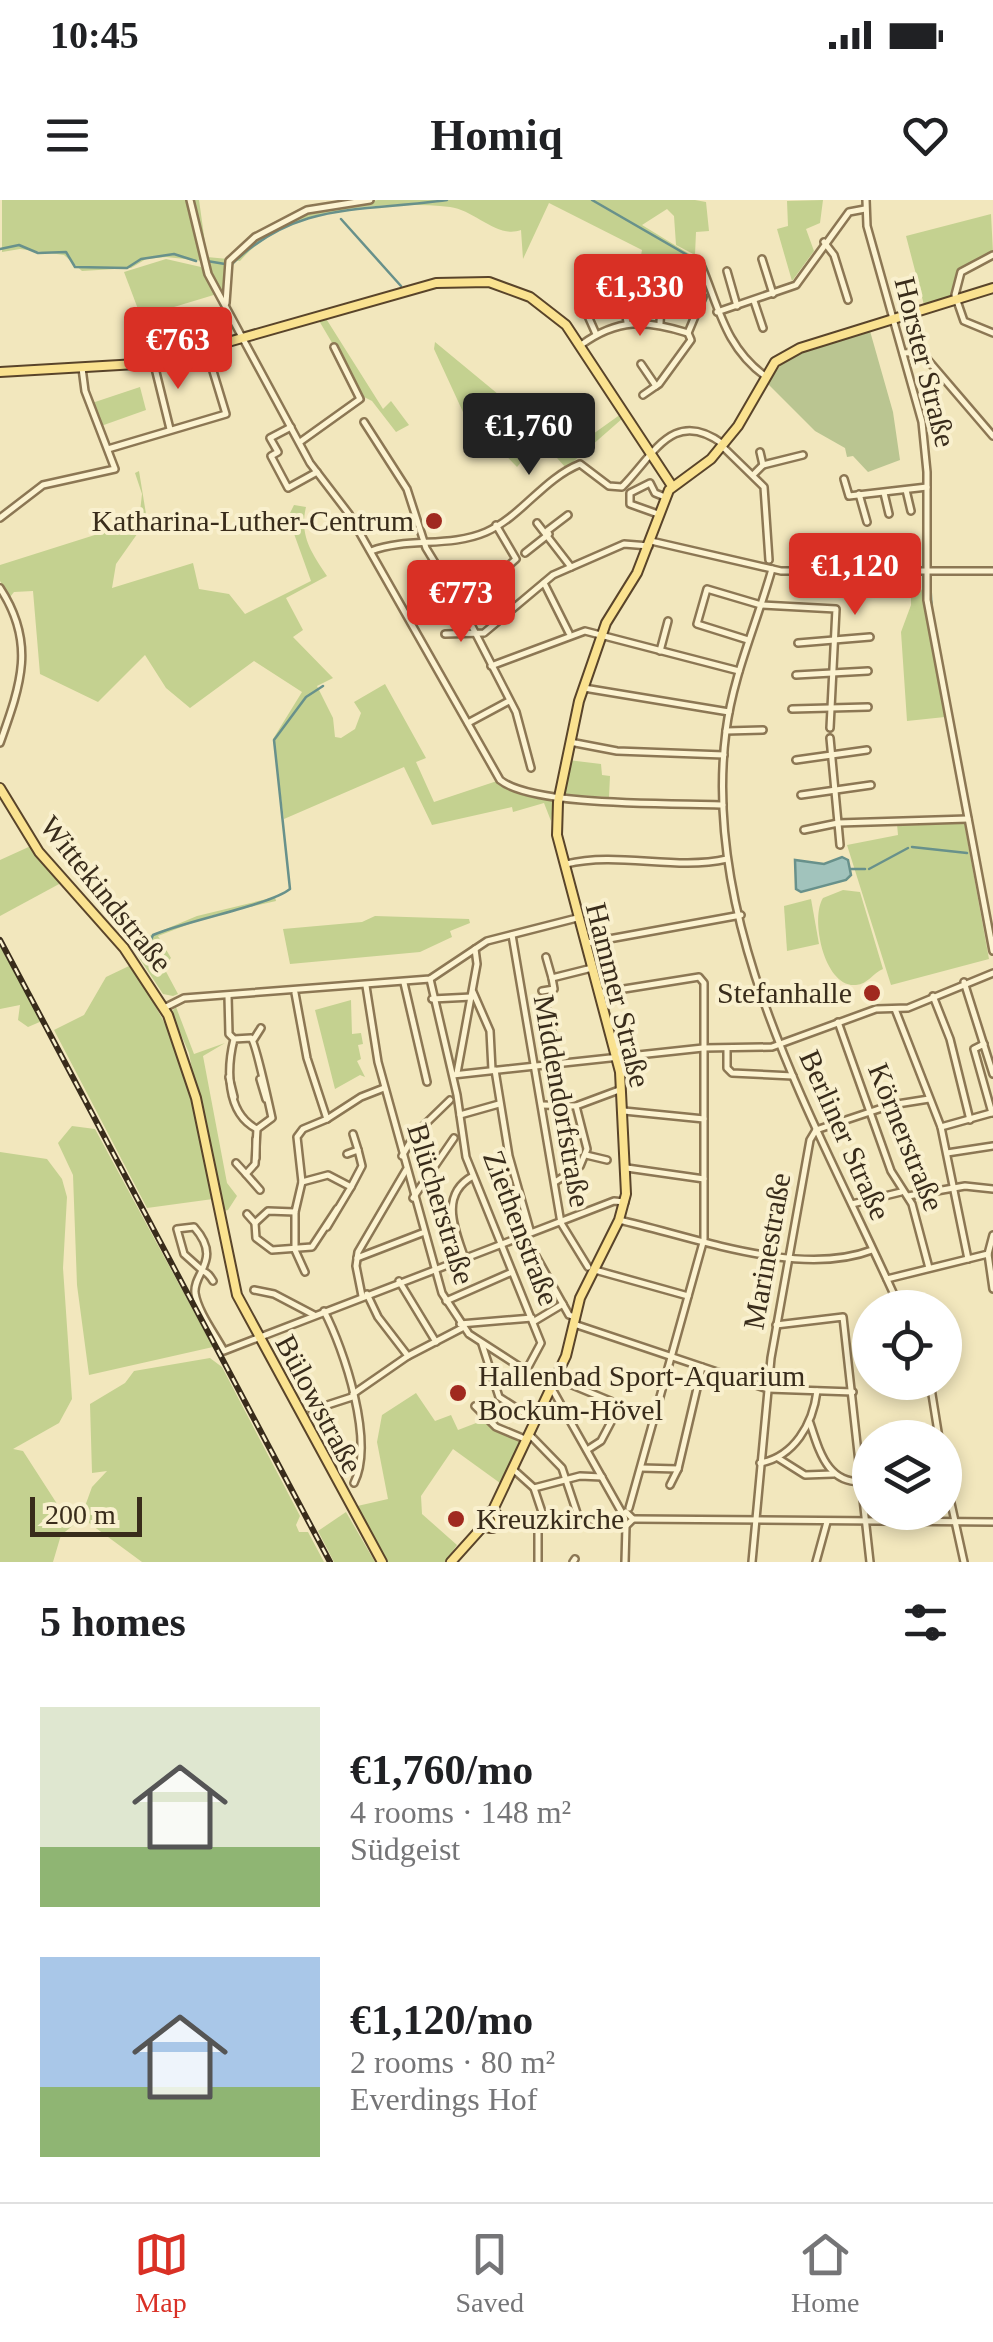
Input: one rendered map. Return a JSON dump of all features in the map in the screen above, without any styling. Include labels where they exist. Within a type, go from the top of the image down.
[{"type":"main road","points":[[0,372],[154,362],[436,283],[470,280],[530,297],[560,319],[672,486],[702,467],[722,445],[766,376],[787,352],[993,288]]},
{"type":"main road","name":"Hammer Straße","points":[[451,1562],[485,1524],[485,1515],[496,1516],[511,1468],[553,1382],[591,1268],[625,1202],[624,1111],[616,1056],[562,865],[556,826],[570,742],[601,635],[633,583],[672,486]]},
{"type":"main road","name":"Wittekindstraße","points":[[0,788],[39,852],[124,948],[164,1008],[196,1098],[226,1263]]},
{"type":"main road","name":"Bülowstraße","points":[[226,1263],[236,1295],[382,1562]]},
{"type":"street","points":[[190,200],[201,258],[291,427],[371,551],[504,784],[559,797],[723,805]]},
{"type":"street","points":[[226,303],[229,264],[256,237],[307,210],[370,200]]},
{"type":"street","name":"Horster Straße","points":[[866,200],[865,209],[922,422],[930,620],[993,951]]},
{"type":"street","points":[[717,312],[796,284],[848,212],[865,209]]},
{"type":"street","points":[[824,242],[834,254],[848,300]]},
{"type":"street","points":[[993,255],[958,277],[956,301],[966,322],[993,333]]},
{"type":"street","points":[[762,260],[774,294]]},
{"type":"street","points":[[702,264],[717,312],[738,351],[766,376]]},
{"type":"street","points":[[726,270],[737,306]]},
{"type":"street","points":[[620,282],[627,322]]},
{"type":"street","points":[[660,323],[662,286]]},
{"type":"street","points":[[643,395],[656,386],[691,340],[688,333],[703,297]]},
{"type":"street","points":[[580,298],[596,334]]},
{"type":"street","points":[[754,301],[764,328]]},
{"type":"street","points":[[580,345],[627,322],[660,323],[688,333]]},
{"type":"street","points":[[300,442],[360,399],[334,347]]},
{"type":"street","points":[[108,449],[226,414],[206,348]]},
{"type":"street","points":[[903,354],[921,352],[993,436]]},
{"type":"street","points":[[154,362],[170,429]]},
{"type":"street","points":[[641,364],[656,386]]},
{"type":"street","points":[[0,518],[40,487],[111,472],[114,465],[84,391],[82,368]]},
{"type":"street","points":[[364,422],[408,489],[424,541],[509,701],[531,768]]},
{"type":"street","points":[[291,427],[270,438],[278,452],[271,456],[288,488],[317,472]]},
{"type":"street","points":[[371,551],[470,537],[496,525],[554,476],[580,464],[602,482],[618,488],[649,450],[693,428],[722,445],[754,474],[767,498],[769,560]]},
{"type":"street","points":[[760,452],[763,465]]},
{"type":"street","points":[[754,474],[763,465],[803,454]]},
{"type":"street","points":[[844,479],[849,496],[927,487]]},
{"type":"street","points":[[658,514],[630,504],[630,493],[650,483],[655,493],[665,497]]},
{"type":"street","points":[[906,489],[911,511]]},
{"type":"street","points":[[883,492],[889,514]]},
{"type":"street","points":[[860,494],[866,522]]},
{"type":"street","points":[[525,553],[568,515]]},
{"type":"street","points":[[537,522],[570,567]]},
{"type":"street","points":[[462,607],[516,559],[496,525]]},
{"type":"street","points":[[445,634],[477,636],[492,629],[544,582],[624,544],[650,543],[772,569],[993,571]]},
{"type":"street","name":"Berliner Straße","points":[[772,569],[726,731],[723,805],[727,859],[764,1004],[816,1130],[892,1290]]},
{"type":"street","points":[[544,582],[570,634]]},
{"type":"street","points":[[0,588],[3,600],[18,614],[22,662],[0,743]]},
{"type":"street","points":[[750,640],[697,624],[707,588],[761,605],[833,607],[838,614],[830,728]]},
{"type":"street","points":[[660,651],[668,621]]},
{"type":"street","points":[[491,666],[585,631],[740,672]]},
{"type":"street","points":[[798,643],[870,637]]},
{"type":"street","points":[[796,675],[868,672]]},
{"type":"street","points":[[583,688],[729,712]]},
{"type":"street","points":[[468,724],[509,701]]},
{"type":"street","points":[[792,709],[868,707]]},
{"type":"street","points":[[726,731],[763,730]]},
{"type":"street","points":[[830,738],[840,845]]},
{"type":"street","points":[[570,742],[618,752],[724,755]]},
{"type":"street","points":[[796,760],[867,750]]},
{"type":"street","points":[[801,795],[871,785]]},
{"type":"street","points":[[804,830],[838,824],[968,819]]},
{"type":"street","points":[[562,865],[589,858],[700,864],[727,859]]},
{"type":"street","points":[[584,944],[741,915]]},
{"type":"street","points":[[164,1008],[184,998],[296,993],[430,980],[475,950],[512,935],[577,918]]},
{"type":"street","name":"Middendorfstraße","points":[[512,935],[560,1219],[591,1268]]},
{"type":"street","points":[[475,950],[472,995],[455,1074],[616,1056],[780,1044],[993,973]]},
{"type":"street","points":[[542,991],[554,989],[546,957]]},
{"type":"street","points":[[552,978],[592,968]]},
{"type":"street","points":[[600,993],[702,978],[704,1239],[629,1508]]},
{"type":"street","name":"Ziethenstraße","points":[[430,980],[455,1074],[473,1176],[542,1346],[526,1371]]},
{"type":"street","points":[[404,982],[427,1082]]},
{"type":"street","points":[[964,982],[993,1074]]},
{"type":"street","name":"Blücherstraße","points":[[366,986],[384,1088],[422,1233],[432,1268],[461,1326],[526,1371],[654,1419]]},
{"type":"street","points":[[296,993],[308,1058],[326,1120]]},
{"type":"street","points":[[432,999],[472,995]]},
{"type":"street","points":[[472,995],[490,1031],[499,1104],[527,1231],[574,1320],[768,1389],[852,1392]]},
{"type":"street","points":[[228,996],[229,1034],[234,1039],[254,1040]]},
{"type":"street","points":[[933,996],[950,1039],[970,1120]]},
{"type":"street","points":[[894,1009],[941,1127],[968,1259]]},
{"type":"street","points":[[549,1012],[556,1063]]},
{"type":"street","name":"Körnerstraße","points":[[838,1022],[929,1268]]},
{"type":"street","points":[[256,1129],[271,1120],[254,1040],[261,1028]]},
{"type":"street","points":[[234,1039],[228,1078],[242,1118],[256,1129]]},
{"type":"street","points":[[941,1127],[992,1113],[974,1049],[984,1044]]},
{"type":"street","points":[[727,1050],[732,1074],[794,1076]]},
{"type":"street","points":[[305,1272],[294,1247],[294,1222],[302,1182],[296,1149],[300,1131],[384,1088]]},
{"type":"street","points":[[542,1105],[576,1106],[622,1090]]},
{"type":"street","points":[[816,1130],[930,1099]]},
{"type":"street","points":[[402,1156],[415,1134],[450,1100]]},
{"type":"street","points":[[460,1115],[499,1104]]},
{"type":"street","points":[[554,1182],[570,1176],[586,1155],[576,1106]]},
{"type":"street","points":[[624,1111],[704,1119]]},
{"type":"street","points":[[246,1174],[256,1158],[256,1129]]},
{"type":"street","name":"Marinestraße","points":[[752,1562],[776,1325],[810,1140],[816,1130]]},
{"type":"street","points":[[247,1214],[255,1222],[256,1238],[268,1250],[314,1246],[362,1169],[353,1134]]},
{"type":"street","points":[[413,1198],[454,1138]]},
{"type":"street","points":[[946,1153],[993,1146]]},
{"type":"street","points":[[347,1154],[358,1150]]},
{"type":"street","points":[[586,1155],[608,1160]]},
{"type":"street","points":[[236,1163],[260,1190]]},
{"type":"street","points":[[627,1168],[704,1179]]},
{"type":"street","points":[[406,1170],[357,1258],[364,1295],[408,1356]]},
{"type":"street","points":[[302,1182],[328,1175],[351,1187]]},
{"type":"street","points":[[464,1256],[451,1208],[460,1185],[473,1176]]},
{"type":"street","points":[[852,1204],[953,1188],[993,1189]]},
{"type":"street","points":[[213,1280],[205,1272],[184,1254],[176,1229],[196,1228],[205,1248],[205,1272],[196,1284],[196,1296],[224,1351],[527,1231],[614,1201],[625,1202]]},
{"type":"street","points":[[255,1222],[271,1210],[296,1212]]},
{"type":"street","points":[[618,1220],[804,1260],[838,1260],[872,1250]]},
{"type":"street","points":[[357,1258],[422,1233]]},
{"type":"street","points":[[993,1234],[988,1254],[993,1289]]},
{"type":"street","points":[[888,1280],[988,1254]]},
{"type":"street","points":[[788,1272],[804,1260]]},
{"type":"street","points":[[591,1268],[688,1296]]},
{"type":"street","points":[[446,1301],[513,1272]]},
{"type":"street","points":[[399,1282],[436,1342]]},
{"type":"street","points":[[254,1290],[274,1294],[314,1315]]},
{"type":"street","points":[[312,1410],[353,1395],[408,1356],[461,1326],[532,1320],[563,1304]]},
{"type":"street","points":[[324,1311],[340,1344],[353,1395],[359,1448],[354,1483]]},
{"type":"street","points":[[776,1325],[843,1316],[852,1384]]},
{"type":"street","points":[[482,1344],[500,1396],[527,1415]]},
{"type":"street","points":[[670,1485],[678,1469],[702,1367]]},
{"type":"street","points":[[553,1382],[626,1526],[625,1562]]},
{"type":"street","points":[[817,1391],[810,1423],[816,1448],[833,1474]]},
{"type":"street","points":[[587,1450],[600,1441],[620,1405]]},
{"type":"street","points":[[475,1406],[496,1426],[529,1436],[567,1478],[578,1519]]},
{"type":"street","points":[[760,1463],[778,1458],[810,1423]]},
{"type":"street","points":[[778,1458],[806,1475],[833,1474],[852,1480]]},
{"type":"street","points":[[511,1468],[534,1488],[541,1519],[538,1562]]},
{"type":"street","points":[[640,1468],[678,1469]]},
{"type":"street","points":[[534,1488],[567,1478],[602,1477]]},
{"type":"street","points":[[496,1516],[852,1521]]},
{"type":"street","points":[[626,1526],[633,1519]]},
{"type":"street","points":[[816,1562],[827,1521]]},
{"type":"street","points":[[962,1522],[993,1522]]},
{"type":"street","points":[[866,1530],[870,1562]]},
{"type":"street","points":[[954,1530],[964,1562]]},
{"type":"green space","points":[[2,200],[199,200],[207,257],[228,259],[225,298],[204,261],[166,257],[146,259],[131,268],[82,271],[64,255],[20,249],[2,252]]},
{"type":"green space","points":[[378,200],[695,200],[706,202],[709,231],[696,232],[695,255],[676,245],[674,216],[667,209],[642,225],[691,255],[683,273],[639,266],[642,250],[549,203],[523,259],[521,230],[503,231],[450,207],[396,205],[310,218],[260,243],[240,261],[232,260],[257,238],[308,211]]},
{"type":"green space","points":[[823,200],[820,223],[806,229],[814,251],[792,281],[777,229],[788,226],[787,201]]},
{"type":"green space","points":[[991,214],[993,253],[959,270],[952,298],[924,305],[906,236]]},
{"type":"green space","points":[[166,259],[201,267],[217,294],[141,317],[124,272]]},
{"type":"green space","points":[[325,317],[383,409],[391,401],[409,425],[396,432],[372,401],[364,397],[318,319]]},
{"type":"green space","points":[[870,331],[893,412],[900,460],[868,472],[853,456],[847,457],[845,448],[815,431],[767,383],[787,357]]},
{"type":"green space","points":[[435,342],[557,443],[584,421],[593,434],[621,414],[623,418],[566,468],[540,439],[517,467],[463,412],[434,349]]},
{"type":"green space","points":[[140,387],[146,410],[101,426],[92,403]]},
{"type":"green space","points":[[139,471],[147,520],[116,564],[112,588],[193,563],[199,589],[229,594],[245,614],[311,581],[288,517],[294,505],[306,507],[306,536],[327,576],[286,598],[303,630],[293,637],[333,678],[317,686],[333,718],[335,737],[341,738],[355,729],[361,713],[354,702],[385,684],[426,758],[416,762],[434,802],[497,781],[521,793],[554,799],[551,821],[544,803],[432,825],[404,767],[284,819],[273,739],[302,692],[254,661],[190,708],[166,688],[145,655],[98,702],[40,674],[33,591],[14,592],[10,597],[0,581],[0,565],[139,521],[142,494],[135,473]]},
{"type":"green space","points":[[911,575],[923,592],[945,717],[907,721],[901,632],[911,605]]},
{"type":"green space","points":[[568,760],[601,764],[602,775],[610,776],[609,797],[561,794]]},
{"type":"green space","points":[[964,822],[989,959],[891,985],[847,845],[898,835],[897,824]]},
{"type":"green space","points":[[33,845],[61,883],[0,916],[0,860]]},
{"type":"green space","points":[[843,890],[860,892],[883,969],[856,985],[845,983],[836,975],[828,964],[819,935],[823,898]]},
{"type":"green space","points":[[275,897],[276,901],[210,916],[158,936],[171,958],[163,966],[178,994],[173,996],[163,994],[130,944],[197,916]]},
{"type":"green space","points":[[811,899],[819,944],[787,951],[784,906]]},
{"type":"green space","points":[[375,916],[469,919],[470,923],[450,931],[452,937],[420,952],[290,964],[283,929],[362,922]]},
{"type":"green space","points":[[0,946],[42,1021],[28,1027],[18,1020],[20,1005],[0,1009]]},
{"type":"green space","points":[[129,966],[177,1050],[194,1105],[213,1199],[147,1208],[54,1030],[84,1015],[106,977]]},
{"type":"green space","points":[[351,1000],[352,1034],[361,1033],[361,1059],[357,1061],[365,1077],[360,1075],[335,1089],[315,1010]]},
{"type":"green space","points":[[176,1007],[194,1054],[225,1043],[203,1056],[227,1183],[237,1196],[228,1210],[219,1212],[189,1053],[171,1012]]},
{"type":"green space","points":[[72,1126],[95,1129],[213,1347],[89,1375],[77,1285],[73,1175],[58,1143]]},
{"type":"green space","points":[[0,1152],[47,1159],[62,1179],[67,1197],[63,1268],[72,1399],[59,1423],[13,1449],[23,1451],[61,1510],[61,1522],[75,1524],[61,1535],[53,1562],[0,1562]]},
{"type":"green space","points":[[210,1358],[222,1367],[300,1516],[296,1525],[299,1532],[308,1532],[324,1562],[142,1562],[89,1523],[84,1509],[92,1487],[107,1471],[92,1473],[90,1404],[125,1383],[134,1371]]},
{"type":"green space","points":[[416,1393],[435,1421],[451,1415],[458,1430],[484,1420],[521,1440],[500,1483],[453,1449],[421,1496],[422,1514],[457,1545],[445,1562],[387,1562],[353,1507],[388,1499],[377,1442],[382,1415]]},
{"type":"green space","points":[[346,1512],[375,1562],[334,1562],[318,1531]]},
{"type":"water","points":[[842,857],[848,860],[851,875],[846,880],[801,892],[796,889],[795,860],[824,864]]},
{"type":"waterway","points":[[207,261],[231,265],[256,244],[306,219],[447,200]]},
{"type":"waterway","points":[[592,200],[689,256]]},
{"type":"waterway","points":[[341,219],[401,286]]},
{"type":"waterway","points":[[0,249],[19,245],[38,253],[66,252],[75,267],[127,268],[141,259],[174,254],[196,261]]},
{"type":"waterway","points":[[930,579],[932,614]]},
{"type":"waterway","points":[[143,959],[153,935],[265,901],[290,889],[274,740],[306,697],[323,686]]},
{"type":"waterway","points":[[912,847],[967,853]]},
{"type":"waterway","points":[[869,869],[908,848]]},
{"type":"waterway","points":[[851,869],[865,869]]},
{"type":"railway","points":[[0,940],[330,1562]]},
{"type":"place","name":"Katharina-Luther-Centrum","points":[[434,521]]},
{"type":"place","name":"Stefanhalle","points":[[872,993]]},
{"type":"place","name":"Hallenbad Sport-Aquarium Bockum-Hövel","points":[[458,1393]]},
{"type":"place","name":"Kreuzkirche","points":[[456,1519]]}]
